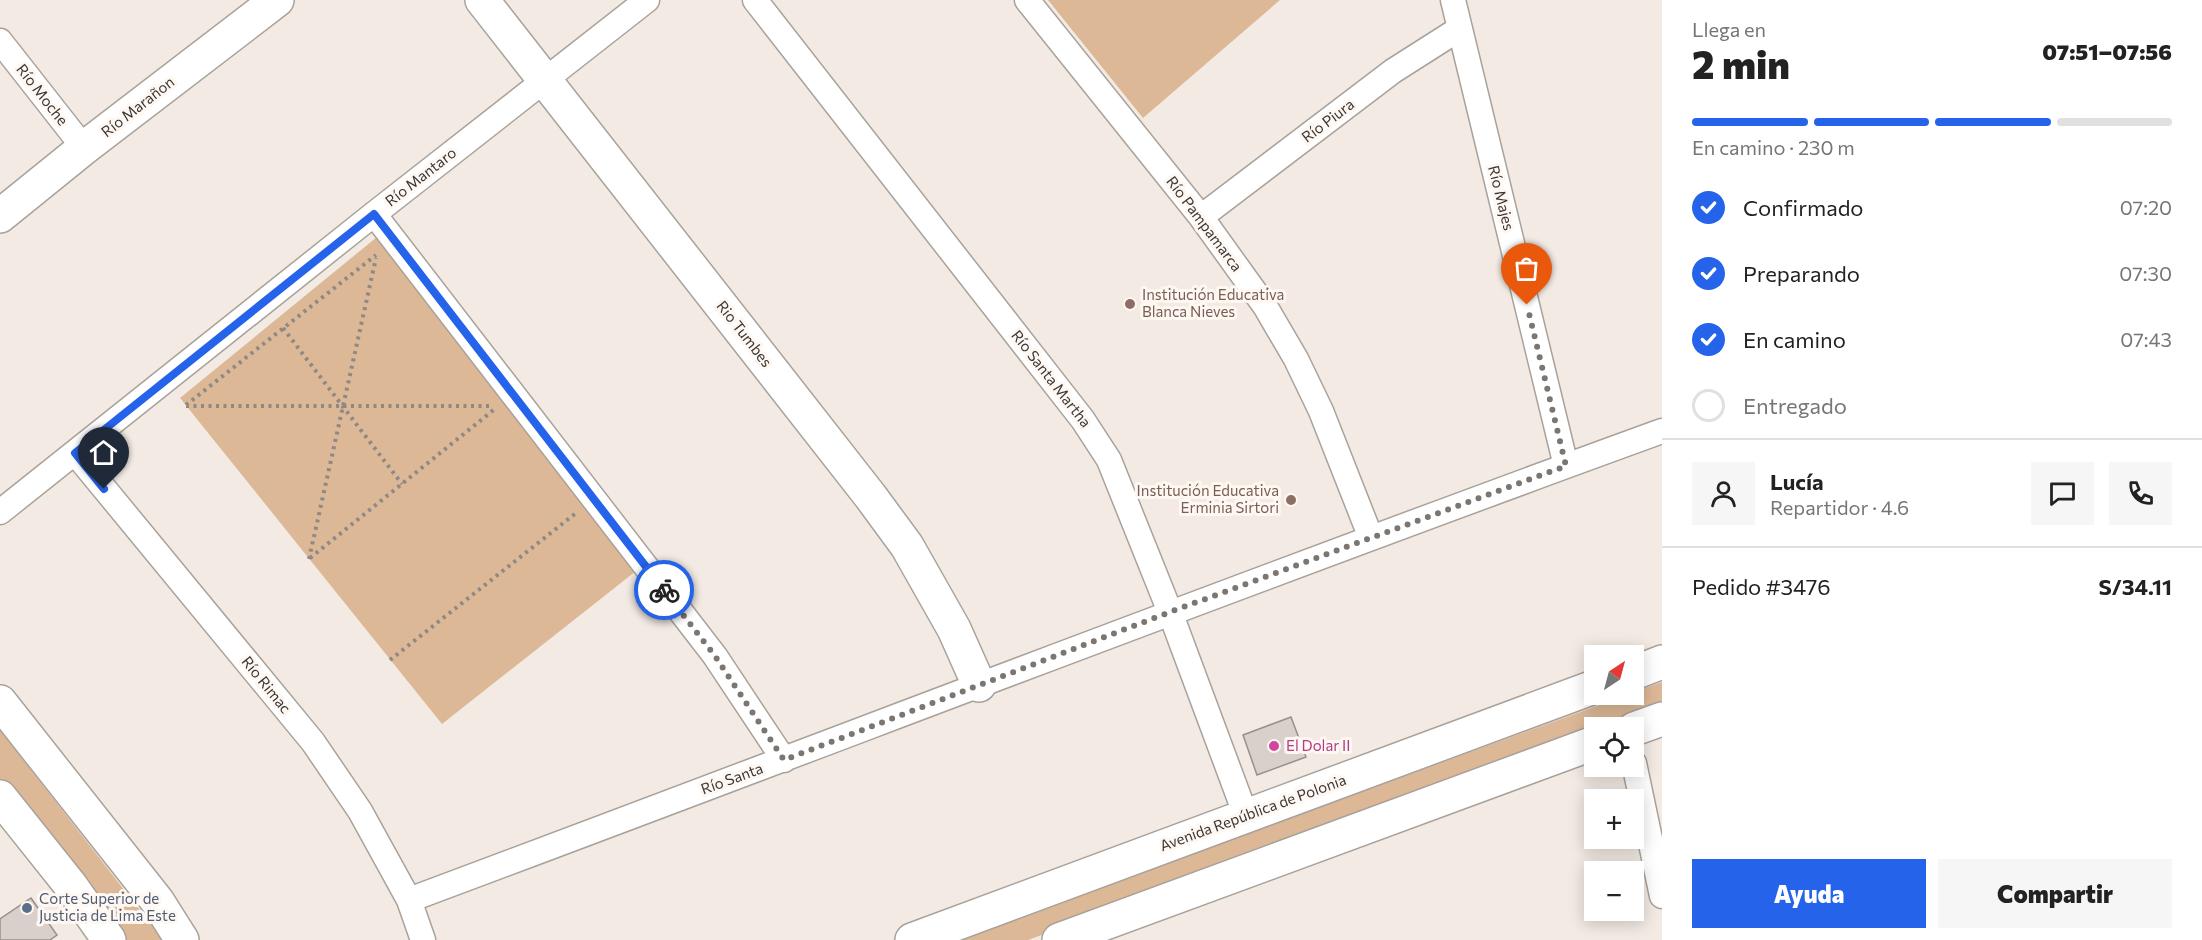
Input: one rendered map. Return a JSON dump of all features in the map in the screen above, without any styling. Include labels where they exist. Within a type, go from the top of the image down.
[{"type":"main road","name":"Río Marañon","points":[[0,216],[84,148],[277,0]]},
{"type":"main road","name":"Rio Tumbes","points":[[482,0],[907,546],[954,629],[979,685]]},
{"type":"main road","points":[[1644,669],[1662,662]]},
{"type":"main road","name":"Avenida República de Polonia","points":[[912,940],[1584,691]]},
{"type":"main road","points":[[0,702],[158,902],[182,940]]},
{"type":"main road","points":[[1644,725],[1662,719]]},
{"type":"main road","points":[[1059,940],[1584,747]]},
{"type":"main road","points":[[0,796],[71,886],[109,940]]},
{"type":"street","name":"Río Mantaro","points":[[0,512],[647,0]]},
{"type":"street","name":"Río Santa Martha","points":[[755,0],[1083,420],[1109,460],[1170,612],[1245,816]]},
{"type":"street","name":"Río Pampamarca","points":[[1027,0],[1201,218],[1265,306],[1296,359],[1321,411],[1371,538]]},
{"type":"street","name":"Río Majes","points":[[1453,0],[1566,466]]},
{"type":"street","name":"Río Piura","points":[[1201,218],[1393,71],[1459,30]]},
{"type":"street","name":"Río Moche","points":[[0,41],[84,148]]},
{"type":"street","points":[[374,214],[715,656],[784,760]]},
{"type":"street","name":"Río Santa","points":[[409,900],[1170,612],[1662,431]]},
{"type":"street","name":"Río Rimac","points":[[75,453],[313,742],[360,811],[409,900],[423,940]]},
{"type":"street","points":[[1637,777],[1662,896]]},
{"type":"path","points":[[343,406],[186,406],[377,254],[343,406],[309,559],[499,406],[343,406]]},
{"type":"path","points":[[283,328],[402,484]]},
{"type":"path","points":[[390,660],[579,511]]},
{"type":"shaded area","points":[[1048,0],[1280,0],[1143,118]]},
{"type":"shaded area","points":[[377,237],[636,571],[442,724],[180,398]]},
{"type":"shaded area","points":[[1662,682],[1662,707],[1634,717],[1584,717],[1584,736],[1028,940],[954,940],[1600,705],[1644,705],[1644,688]]},
{"type":"shaded area","points":[[0,730],[163,940],[118,940],[0,782]]},
{"type":"building","name":"El Dolar II","points":[[1291,717],[1306,757],[1257,775],[1243,735]]},
{"type":"building","name":"Corte Superior de Justicia de Lima Este","points":[[31,898],[57,935],[50,940],[0,940],[0,919]]},
{"type":"way so far","points":[[664,590],[715,656],[784,760],[1170,612],[1566,466],[1527,305]]},
{"type":"place","name":"Institución Educativa Blanca Nieves","points":[[1130,304]]},
{"type":"place","name":"Institución Educativa Erminia Sirtori","points":[[1291,500]]},
{"type":"place","name":"El Dolar II","points":[[1274,746]]},
{"type":"place","name":"Corte Superior de Justicia de Lima Este","points":[[27,908]]},
{"type":"route","points":[[104,489],[75,453],[374,214],[664,590]]}]
